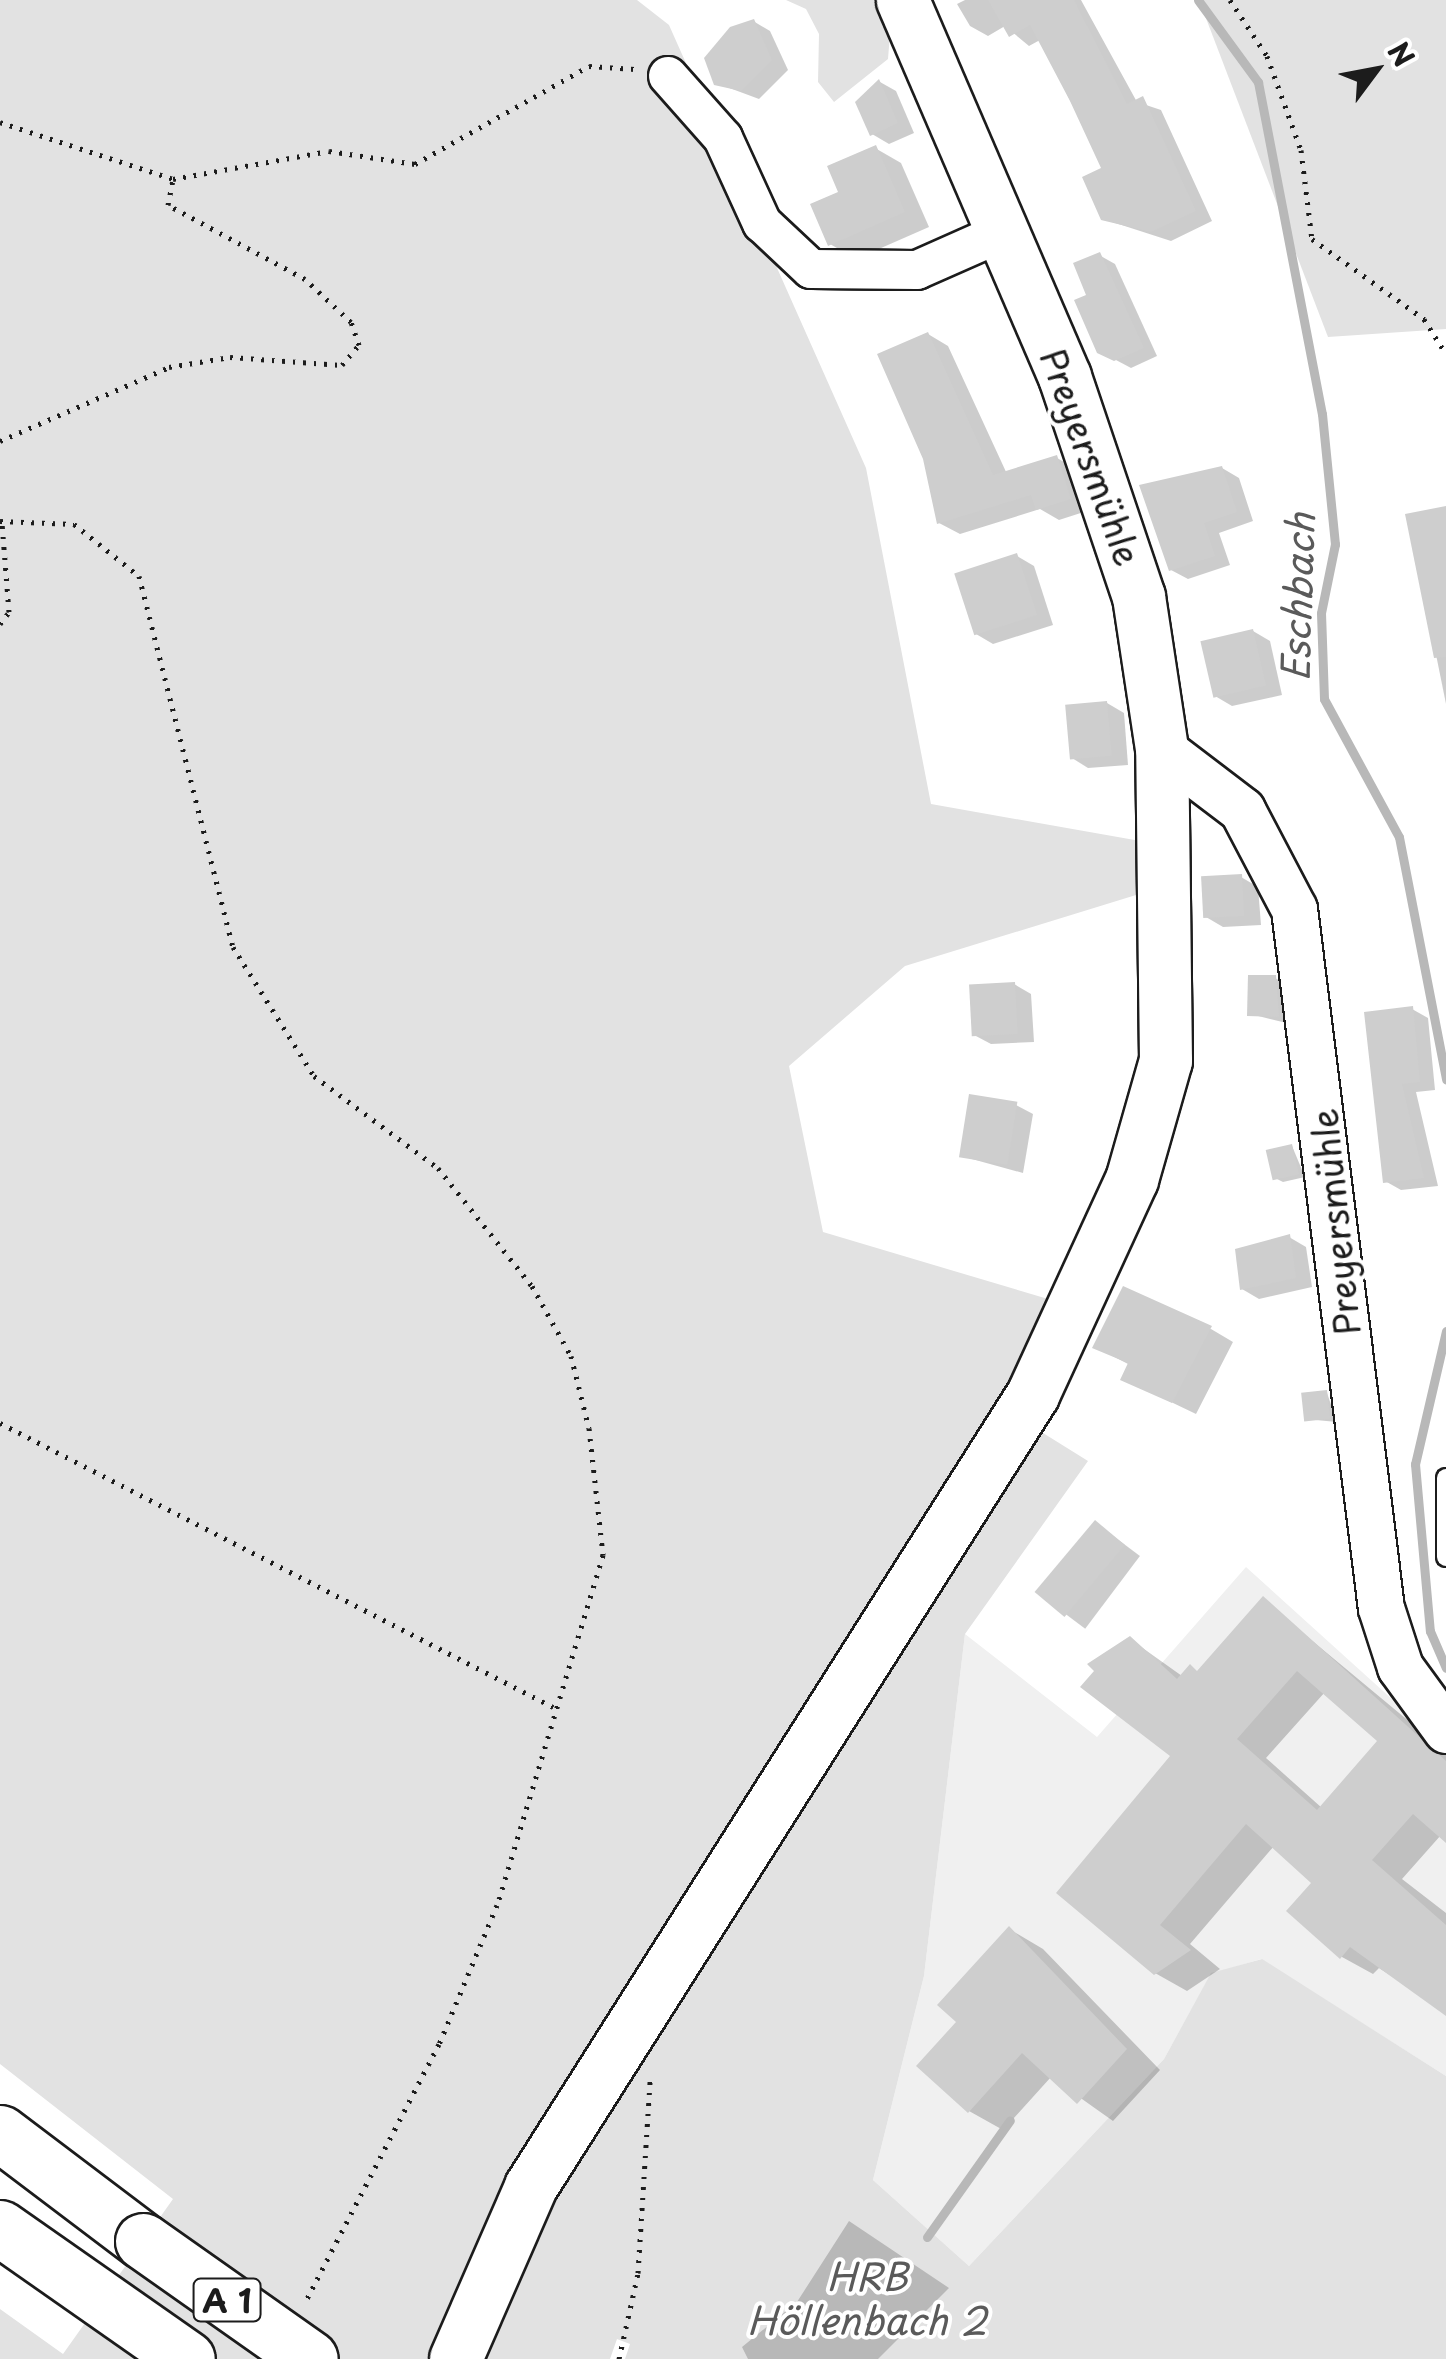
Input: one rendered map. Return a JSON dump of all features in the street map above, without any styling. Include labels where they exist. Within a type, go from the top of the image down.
[{"type":"highway","name":"A 1","points":[[0,2133],[144,2241],[305,2336]]},
{"type":"highway","name":"A 1","points":[[0,2228],[187,2359]]},
{"type":"main road","name":"Preyersmühle","points":[[456,2359],[531,2187],[1000,1455],[1132,1180],[1153,1126],[1171,1000],[1162,749],[1118,525],[1005,231],[903,0]]},
{"type":"street","points":[[668,76],[724,138],[762,222],[811,269],[917,270],[1005,231]]},
{"type":"street","name":"Preyersmühle","points":[[1162,749],[1242,810],[1294,909],[1381,1608],[1400,1667],[1446,1730]]},
{"type":"lane","points":[[1446,1478],[1446,1556]]},
{"type":"path","points":[[1230,0],[1268,56],[1301,150],[1312,239],[1424,319],[1446,354]]},
{"type":"path","points":[[0,122],[173,179],[328,151],[415,164],[589,66],[668,76]]},
{"type":"path","points":[[0,441],[169,368],[230,356],[342,364],[358,345],[351,322],[305,279],[168,205],[173,179]]},
{"type":"path","points":[[0,624],[9,612],[1,522],[30,516],[74,524],[138,576],[233,948],[314,1076],[438,1168],[532,1286],[571,1356],[602,1555],[468,1975],[305,2336]]},
{"type":"path","points":[[0,1423],[554,1707]]},
{"type":"path","points":[[619,2359],[650,2154],[645,2008]]},
{"type":"shaded area","points":[[0,0],[637,0],[669,25],[866,468],[931,804],[1146,842],[1149,891],[905,966],[789,1066],[823,1232],[1048,1299],[1030,1376],[439,2359],[0,2359],[0,2309],[63,2354],[173,2199],[0,2064]]},
{"type":"shaded area","points":[[786,0],[875,0],[890,34],[888,59],[834,102],[818,82],[819,34],[806,9]]},
{"type":"shaded area","points":[[1199,0],[1446,0],[1446,329],[1328,337]]},
{"type":"shaded area","points":[[1035,1428],[1088,1461],[965,1634],[924,1976],[873,2180],[969,2266],[1164,2059],[1211,1973],[1262,1959],[1446,2076],[1446,2359],[625,2359],[630,2344],[617,2339],[610,2359],[480,2359],[543,2208]]},
{"type":"shaded area","points":[[1246,1567],[1446,1748],[1446,2076],[1261,1959],[1211,1974],[1164,2059],[969,2266],[873,2180],[924,1976],[965,1634],[1097,1737]]},
{"type":"water","name":"HRB Höllenbach 2","points":[[849,2221],[949,2288],[878,2359],[748,2359],[742,2347],[797,2302]]},
{"type":"building","points":[[988,0],[1074,0],[1127,104],[1143,96],[1196,211],[1151,232],[1101,220],[1082,177],[1101,168],[1070,101],[1030,25],[1009,37]]},
{"type":"building","points":[[754,19],[772,60],[741,91],[714,85],[704,58],[730,27]]},
{"type":"building","points":[[879,79],[898,123],[870,136],[855,102]]},
{"type":"building","points":[[876,145],[905,212],[828,246],[810,204],[838,192],[827,166]]},
{"type":"building","points":[[1100,252],[1144,348],[1114,361],[1097,353],[1074,300],[1086,295],[1073,263]]},
{"type":"building","points":[[928,332],[993,475],[1057,455],[1071,499],[1036,510],[1031,495],[937,524],[923,459],[877,354]]},
{"type":"building","points":[[1222,466],[1237,512],[1204,523],[1215,556],[1169,571],[1139,485]]},
{"type":"building","points":[[1446,506],[1446,657],[1434,658],[1405,514]]},
{"type":"building","points":[[1017,553],[1037,615],[974,635],[954,573]]},
{"type":"building","points":[[1253,629],[1266,686],[1213,698],[1200,641]]},
{"type":"building","points":[[1107,701],[1112,756],[1070,759],[1065,705]]},
{"type":"building","points":[[1242,874],[1244,916],[1203,918],[1201,876]]},
{"type":"building","points":[[1248,975],[1276,975],[1279,1017],[1247,1016]]},
{"type":"building","points":[[1015,982],[1018,1034],[972,1036],[969,984]]},
{"type":"building","points":[[1413,1006],[1420,1082],[1402,1084],[1424,1178],[1383,1183],[1364,1012]]},
{"type":"building","points":[[969,1094],[1017,1102],[1007,1165],[959,1157]]},
{"type":"building","points":[[1292,1144],[1299,1174],[1273,1180],[1266,1150]]},
{"type":"building","points":[[1290,1234],[1296,1278],[1240,1290],[1235,1249]]},
{"type":"building","points":[[1123,1286],[1212,1326],[1172,1403],[1120,1380],[1128,1363],[1092,1348]]},
{"type":"building","points":[[1327,1390],[1330,1419],[1304,1422],[1301,1393]]},
{"type":"building","points":[[1095,1520],[1125,1545],[1064,1617],[1035,1592]]},
{"type":"building","points":[[1263,1596],[1446,1761],[1446,1843],[1413,1814],[1372,1860],[1446,1925],[1446,2016],[1350,1947],[1340,1959],[1286,1911],[1311,1883],[1246,1824],[1160,1925],[1191,1950],[1154,1975],[1056,1893],[1170,1756],[1080,1687],[1094,1671],[1087,1664],[1130,1636],[1177,1679],[1190,1664],[1197,1671]],"holes":[[[1297,1671],[1377,1741],[1317,1810],[1237,1739]]]},
{"type":"building","points":[[1009,1926],[1127,2049],[1077,2104],[1022,2053],[968,2113],[916,2066],[956,2022],[937,2005]]},
{"type":"waterway","name":"Eschbach","points":[[1198,0],[1258,82],[1322,414],[1335,544],[1321,613],[1324,699],[1399,837],[1446,1079]]},
{"type":"waterway","name":"Eschbach","points":[[1446,1331],[1415,1464],[1430,1631],[1446,1668]]},
{"type":"waterway","points":[[927,2237],[1010,2120]]}]
